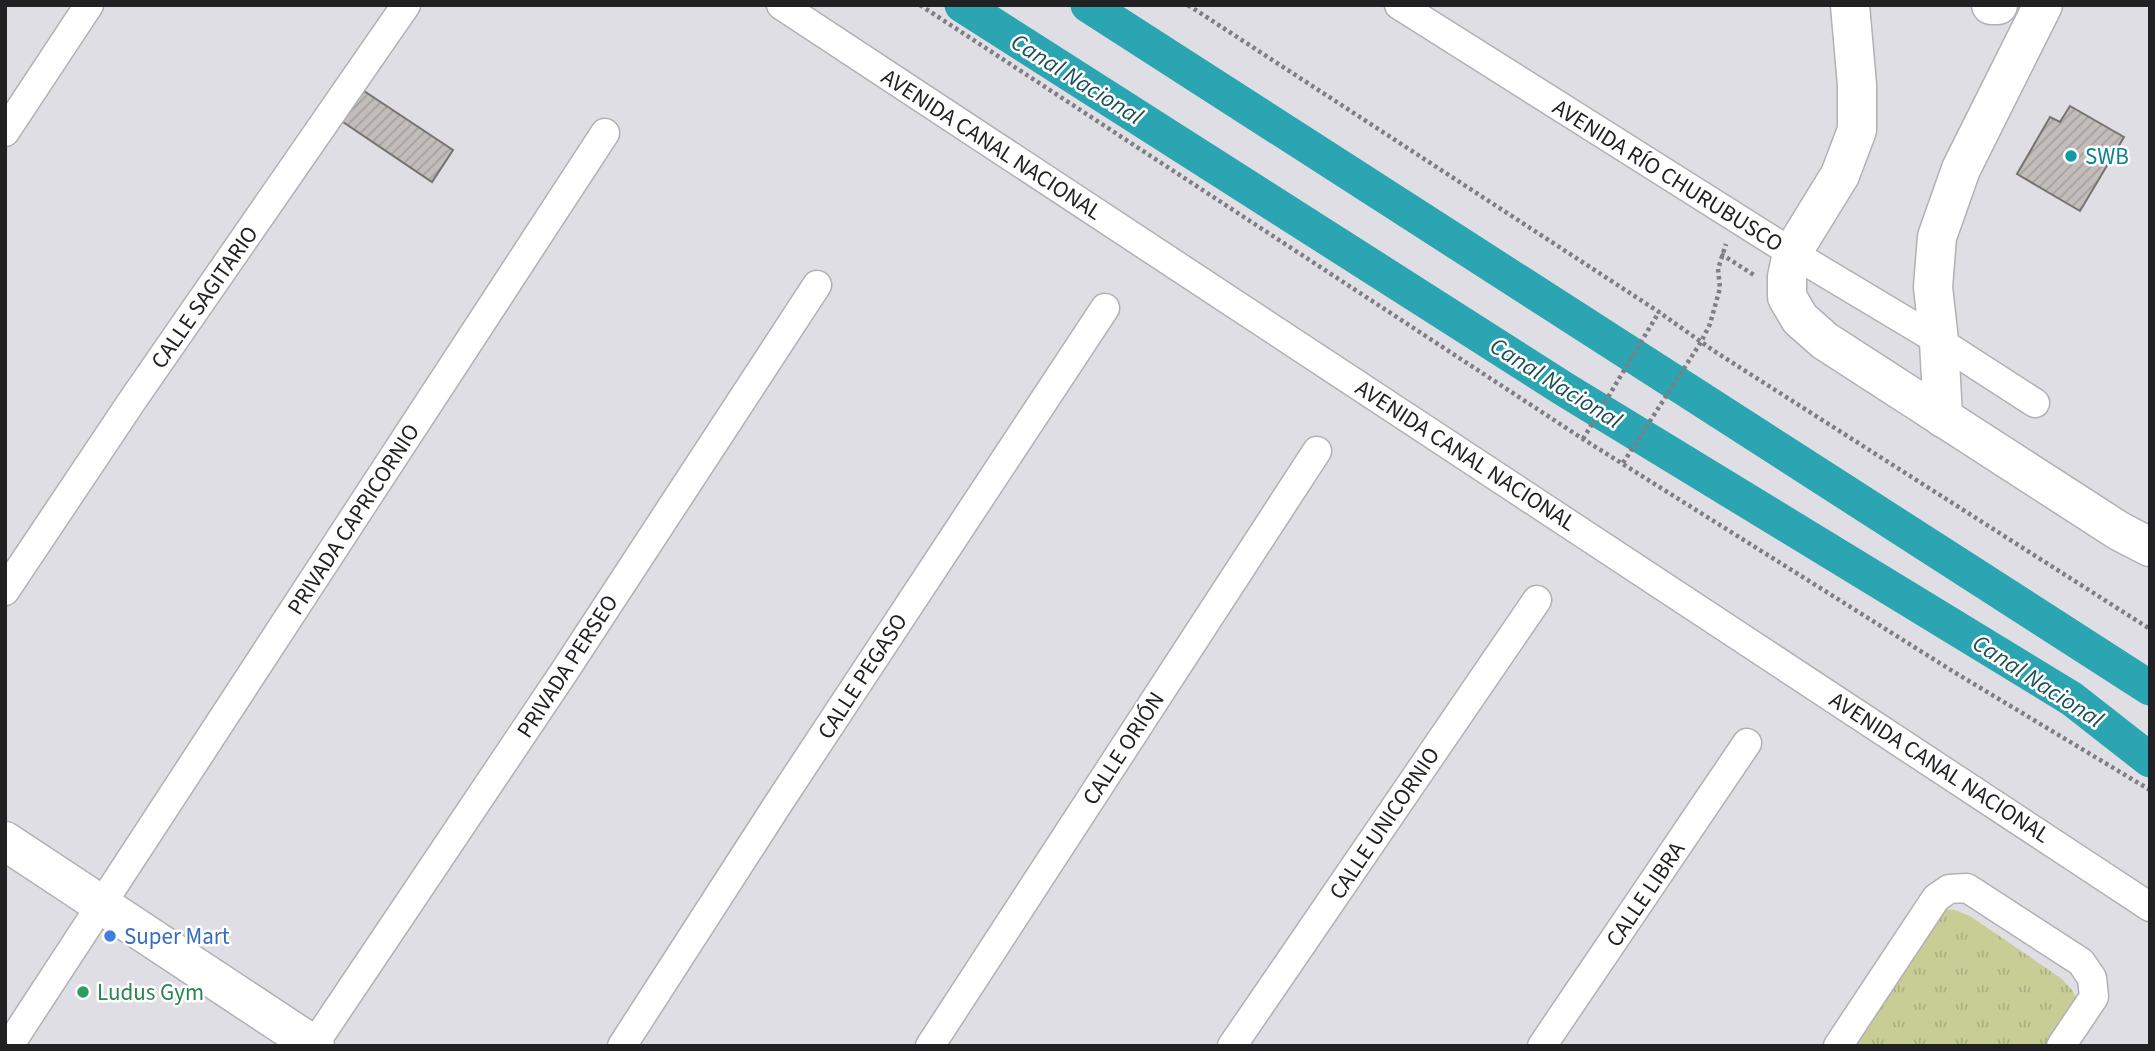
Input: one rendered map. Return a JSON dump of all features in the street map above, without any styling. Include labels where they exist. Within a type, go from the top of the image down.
[{"type":"street","points":[[5,132],[89,5]]},
{"type":"street","name":"CALLE SAGITARIO","points":[[5,591],[132,401],[406,5]]},
{"type":"street","name":"AVENIDA CANAL NACIONAL","points":[[781,5],[2150,906]]},
{"type":"street","name":"AVENIDA RÍO CHURUBUSCO","points":[[1399,5],[2035,403]]},
{"type":"street","points":[[1850,5],[1857,85],[1857,130],[1840,175],[1793,253],[1787,277],[1787,297],[1800,319],[1825,341],[2119,531],[2150,547]]},
{"type":"street","points":[[1991,5],[1998,5]]},
{"type":"street","points":[[1943,418],[1933,287],[1937,237],[1961,169],[2043,5]]},
{"type":"street","name":"PRIVADA CAPRICORNIO","points":[[9,1046],[605,133]]},
{"type":"street","name":"PRIVADA PERSEO","points":[[314,1046],[556,684],[817,285]]},
{"type":"street","name":"CALLE PEGASO","points":[[622,1046],[785,792],[1105,308]]},
{"type":"street","name":"CALLE ORIÓN","points":[[930,1046],[1317,451]]},
{"type":"street","name":"CALLE UNICORNIO","points":[[1232,1046],[1537,600]]},
{"type":"street","name":"CALLE LIBRA","points":[[1542,1046],[1747,743]]},
{"type":"street","points":[[5,841],[314,1046]]},
{"type":"street","points":[[1838,1046],[1936,898],[1949,889],[1967,888],[2081,962],[2092,978],[2094,997],[2061,1046]]},
{"type":"path","points":[[920,5],[1583,439],[1954,672],[2150,790]]},
{"type":"path","points":[[1188,5],[1702,342],[2150,629]]},
{"type":"path","points":[[1623,463],[1702,342],[1720,288],[1718,269],[1721,254],[1739,219]]},
{"type":"path","points":[[1583,439],[1659,312]]},
{"type":"green space","points":[[1942,909],[1955,910],[1970,916],[2062,979],[2072,990],[2078,1001],[2048,1046],[1850,1046]]},
{"type":"building","points":[[361,89],[453,150],[432,182],[340,120]]},
{"type":"building","name":"SWB","points":[[2070,106],[2124,137],[2080,211],[2017,174],[2050,117],[2060,122]]},
{"type":"waterway","name":"Canal Nacional","points":[[962,5],[1564,389],[2072,699],[2150,760]]},
{"type":"waterway","name":"Canal Nacional","points":[[1088,5],[2150,688]]},
{"type":"place","name":"SWB","points":[[2071,156]]},
{"type":"place","name":"Super Mart","points":[[110,936]]},
{"type":"place","name":"Ludus Gym","points":[[83,992]]}]
